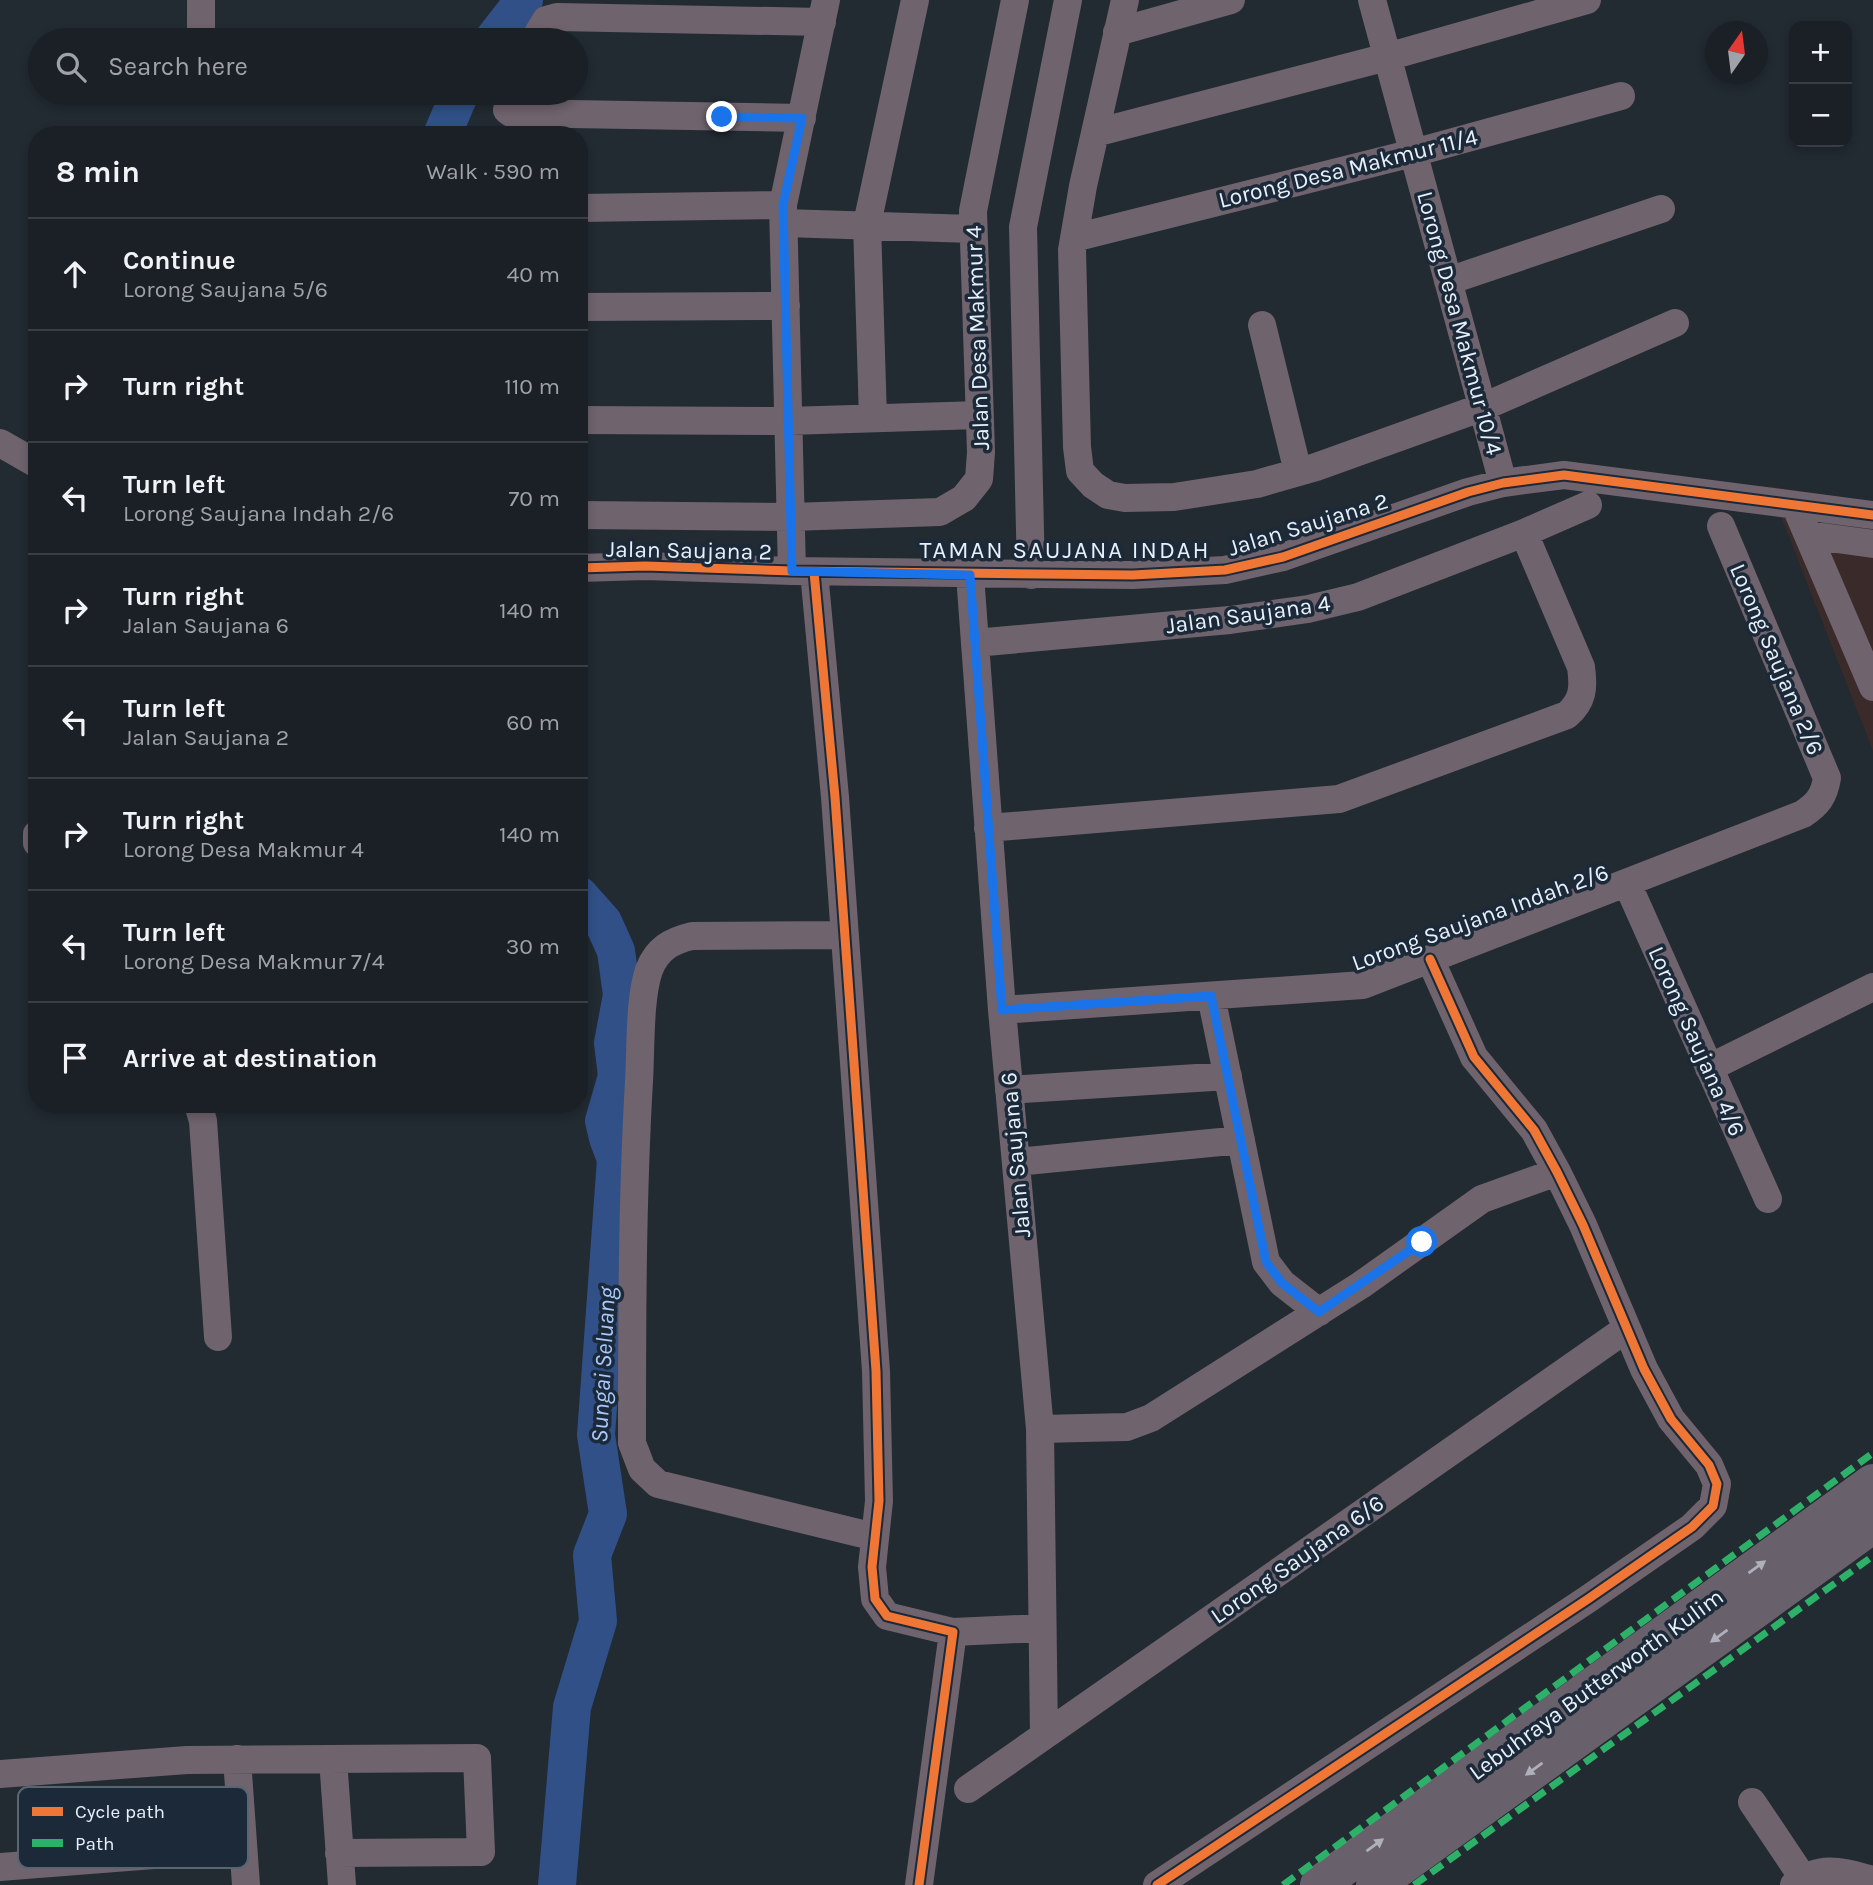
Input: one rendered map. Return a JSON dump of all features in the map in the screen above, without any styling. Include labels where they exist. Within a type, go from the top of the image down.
[{"type":"highway","name":"Lebuhraya Butterworth Kulim","points":[[1320,1885],[1873,1483]]},
{"type":"highway","name":"Lebuhraya Butterworth Kulim","points":[[1375,1885],[1873,1524]]},
{"type":"street","points":[[201,0],[201,28]]},
{"type":"street","points":[[873,418],[867,225],[915,0]]},
{"type":"street","name":"Jalan Desa Makmur 4","points":[[588,515],[791,517],[940,512],[964,498],[979,479],[973,211],[1015,0]]},
{"type":"street","points":[[1031,575],[1023,227],[1068,0]]},
{"type":"street","points":[[1125,0],[1072,250],[1077,447],[1080,471],[1093,485],[1108,495],[1125,498],[1174,497],[1257,484],[1298,472],[1483,407],[1675,323]]},
{"type":"street","points":[[1117,32],[1231,0]]},
{"type":"street","name":"Lorong Desa Makmur 10/4","points":[[1372,0],[1503,483]]},
{"type":"street","points":[[1095,133],[1387,57],[1587,0]]},
{"type":"street","points":[[541,28],[546,20],[557,17],[824,11],[784,214],[791,517],[803,571],[835,797],[876,1371],[879,1501],[872,1567],[875,1599],[887,1616],[953,1632],[1042,1628]]},
{"type":"street","name":"Lorong Desa Makmur 11/4","points":[[1074,238],[1413,153],[1621,96]]},
{"type":"street","points":[[551,105],[802,118]]},
{"type":"street","points":[[588,208],[784,214],[867,225],[973,229]]},
{"type":"street","points":[[1448,281],[1661,208]]},
{"type":"street","points":[[588,307],[786,306]]},
{"type":"street","points":[[1262,324],[1298,472]]},
{"type":"street","points":[[588,420],[788,421],[979,415]]},
{"type":"street","points":[[0,443],[28,459]]},
{"type":"street","name":"Jalan Saujana 2","points":[[588,568],[645,566],[970,575],[1133,575],[1225,570],[1283,557],[1468,492],[1503,483],[1564,475],[1873,515]]},
{"type":"street","name":"Jalan Saujana 4","points":[[975,643],[1230,620],[1308,609],[1358,597],[1524,533],[1588,505]]},
{"type":"street","points":[[1796,505],[1873,687]]},
{"type":"street","name":"Lorong Saujana 2/6","points":[[1721,526],[1827,778],[1824,793]]},
{"type":"street","points":[[988,828],[1339,799],[1567,715],[1577,706],[1584,688],[1581,667],[1524,533]]},
{"type":"street","points":[[1808,535],[1873,544]]},
{"type":"street","name":"Jalan Saujana 6","points":[[970,575],[1002,1010],[1040,1429],[1044,1736]]},
{"type":"street","name":"Lorong Saujana Indah 2/6","points":[[1002,1010],[1363,985],[1803,814],[1816,805],[1824,793]]},
{"type":"street","name":"Lorong Saujana 4/6","points":[[1627,883],[1768,1199]]},
{"type":"street","points":[[843,935],[692,936],[674,940],[661,949],[649,971],[644,1001],[634,1165],[632,1443],[642,1469],[658,1484],[875,1537]]},
{"type":"street","points":[[1157,1885],[1588,1599],[1692,1527],[1713,1506],[1717,1484],[1709,1465],[1671,1419],[1644,1369],[1583,1225],[1557,1172],[1534,1130],[1474,1057],[1430,959]]},
{"type":"street","points":[[1709,1068],[1873,987]]},
{"type":"street","points":[[1211,996],[1266,1262],[1282,1283],[1319,1312]]},
{"type":"street","points":[[1009,1090],[1227,1076]]},
{"type":"street","points":[[201,1113],[218,1338]]},
{"type":"street","points":[[1016,1162],[1241,1140]]},
{"type":"street","points":[[1040,1429],[1127,1427],[1151,1418],[1361,1285],[1482,1199],[1557,1172]]},
{"type":"street","name":"Lorong Saujana 6/6","points":[[968,1789],[1626,1329]]},
{"type":"street","points":[[919,1885],[953,1632]]},
{"type":"street","points":[[237,1759],[239,1787]]},
{"type":"street","points":[[333,1759],[342,1885]]},
{"type":"street","points":[[0,1774],[187,1760],[477,1759],[481,1852],[339,1853]]},
{"type":"street","points":[[1752,1802],[1798,1881],[1832,1870],[1873,1880]]},
{"type":"street","points":[[0,1867],[18,1866]]},
{"type":"shaded area","points":[[1769,486],[1873,502],[1873,751]]},
{"type":"waterway","name":"Sungai Seluang","points":[[502,28],[524,0]]},
{"type":"waterway","name":"Sungai Seluang","points":[[446,126],[455,105]]},
{"type":"waterway","name":"Sungai Seluang","points":[[557,1885],[572,1707],[598,1621],[592,1555],[608,1514],[596,1435],[616,1159],[604,1121],[617,1076],[613,1043],[622,995],[616,951],[603,922],[588,905]]},
{"type":"marked path","points":[[1283,1885],[1873,1453]]},
{"type":"marked path","points":[[1414,1885],[1873,1556]]},
{"type":"cycle path","points":[[588,568],[645,566],[792,571],[1133,575],[1225,570],[1283,557],[1468,492],[1503,483],[1564,475],[1873,515]]},
{"type":"cycle path","points":[[814,572],[835,797],[876,1371],[879,1501],[872,1567],[875,1599],[887,1616],[953,1632],[919,1885]]},
{"type":"cycle path","points":[[1157,1885],[1588,1599],[1692,1527],[1713,1506],[1717,1484],[1709,1465],[1671,1419],[1644,1369],[1583,1225],[1557,1172],[1534,1130],[1474,1057],[1430,959]]},
{"type":"district","name":"TAMAN SAUJANA INDAH","points":[[1065,550]]},
{"type":"route","points":[[722,117],[802,118],[783,205],[792,571],[970,575],[1002,1010],[1211,996],[1266,1262],[1282,1283],[1319,1312],[1422,1242]]}]
